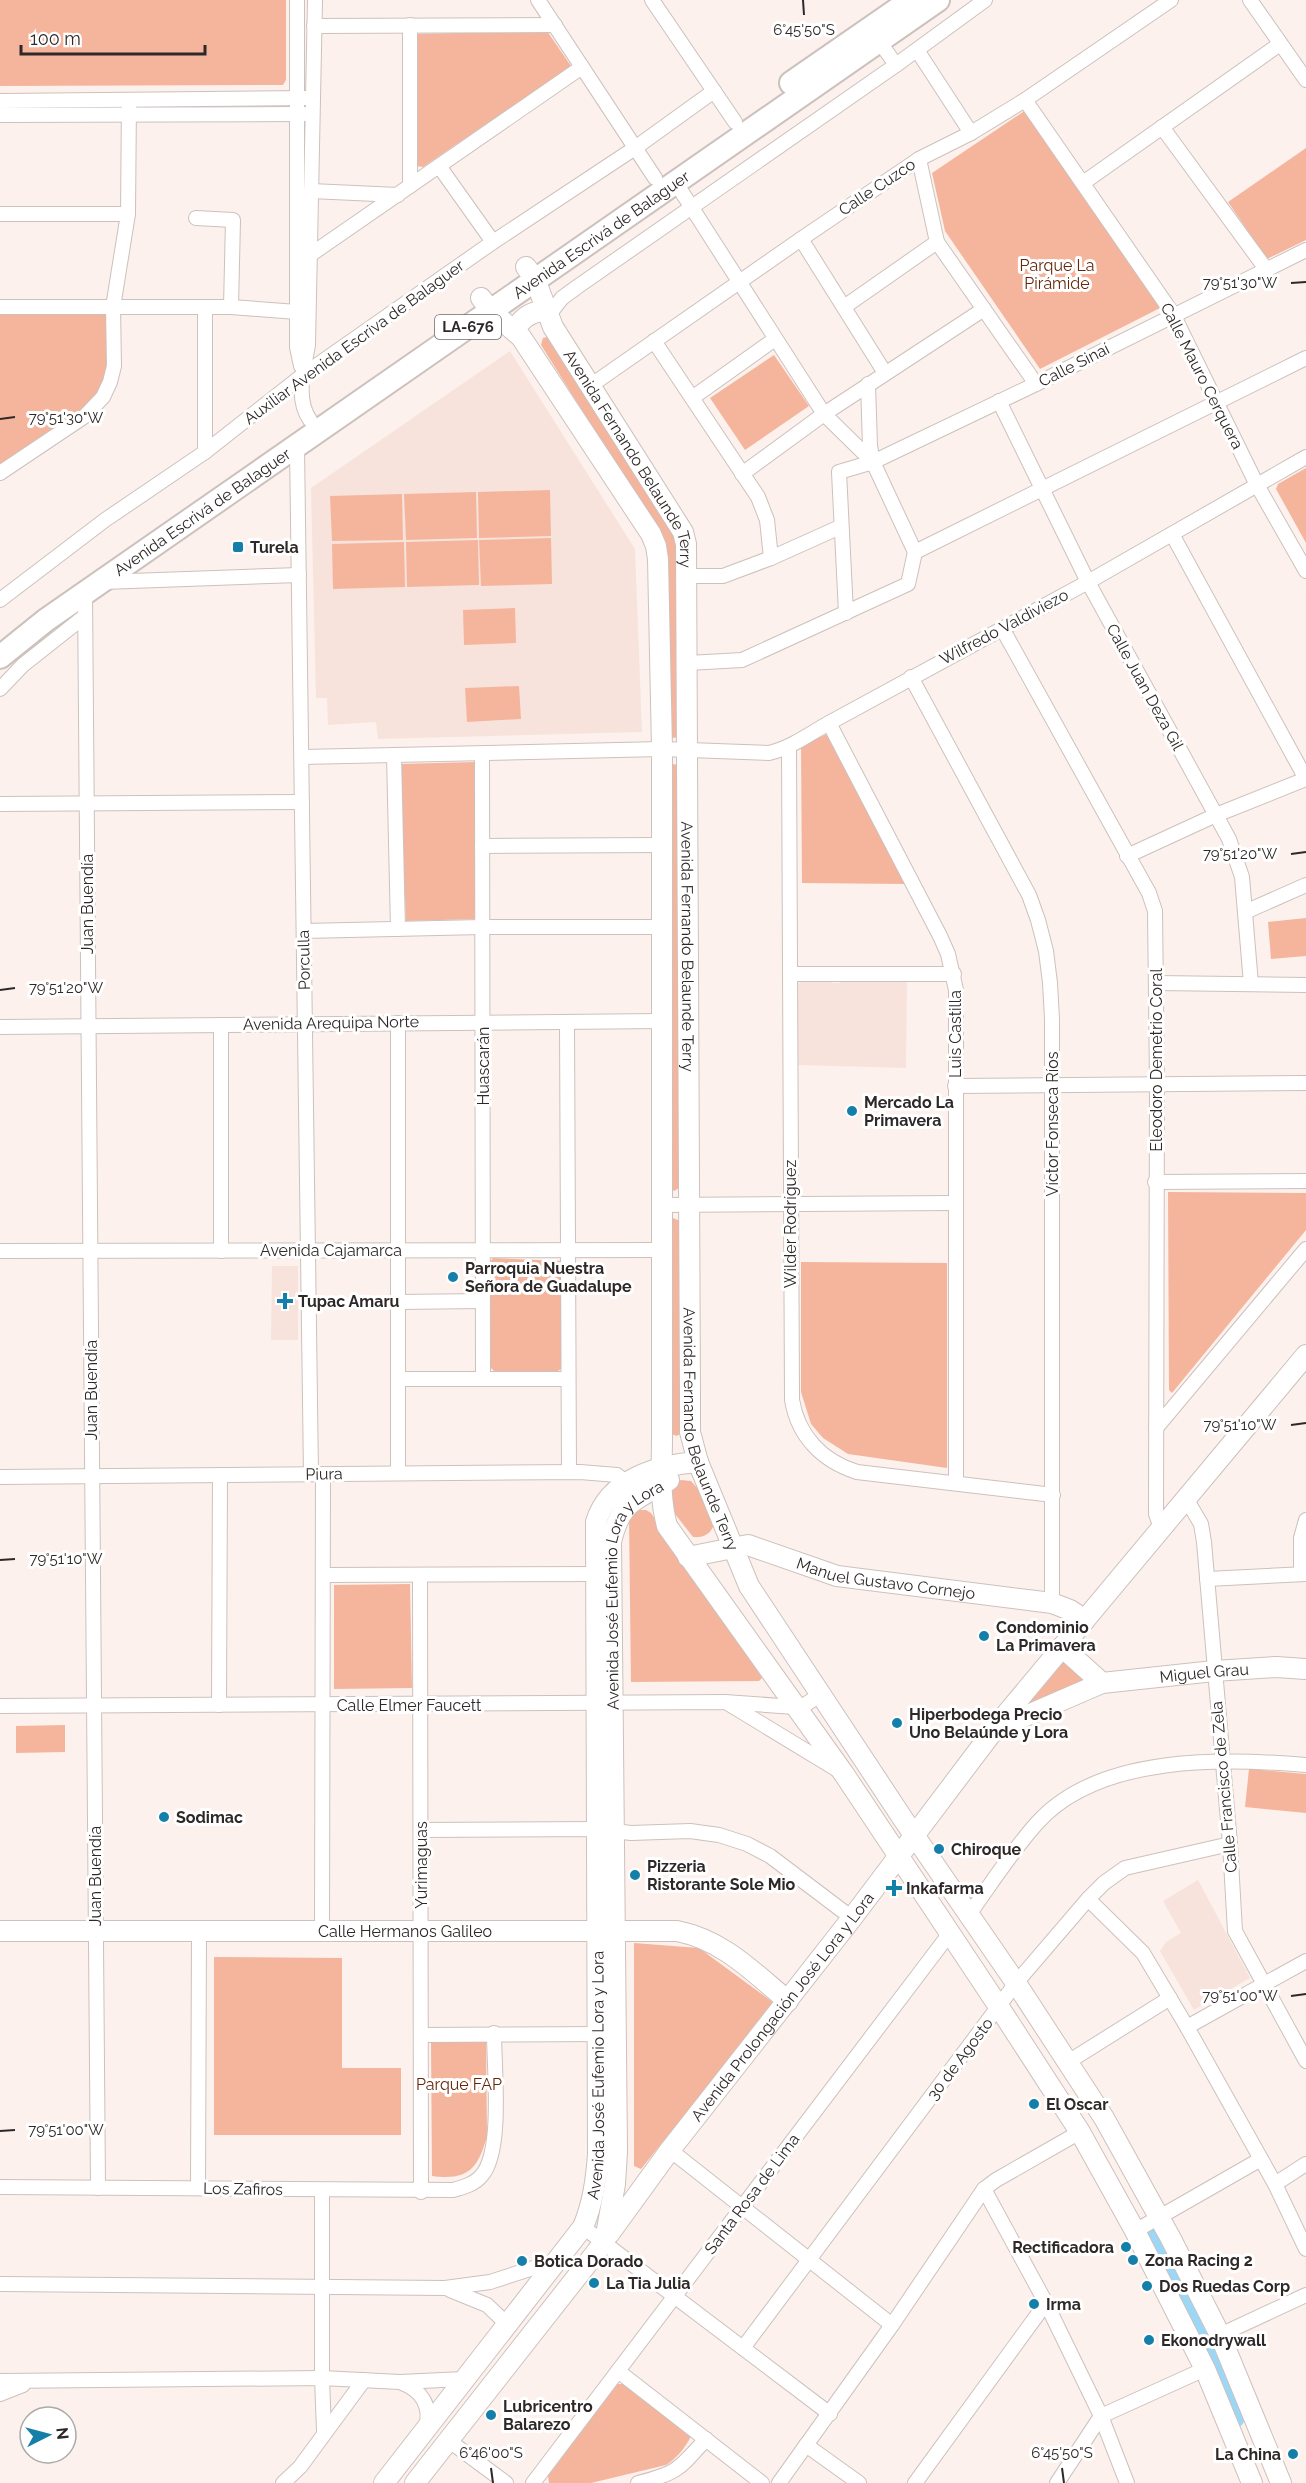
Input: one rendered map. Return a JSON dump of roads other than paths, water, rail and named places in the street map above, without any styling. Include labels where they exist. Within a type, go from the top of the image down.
[{"type":"main road","name":"Avenida Escrivá de Balaguer","points":[[665,181],[735,122],[911,0]]},
{"type":"main road","name":"Avenida Escrivá de Balaguer","points":[[8,652],[39,607],[310,420],[938,0]]},
{"type":"main road","name":"Avenida Fernando Belaunde Terry","points":[[530,273],[547,314],[683,532],[686,544],[689,750],[690,1432],[698,1462],[749,1586],[914,1835],[970,1913],[1104,2118],[1159,2217],[1220,2335],[1281,2483]]},
{"type":"main road","name":"Avenida Escrivá de Balaguer","points":[[8,652],[93,588],[297,447],[486,304]]},
{"type":"main road","name":"Avenida Fernando Belaunde Terry","points":[[486,304],[514,331],[540,367],[651,534],[656,546],[662,749],[661,1504],[667,1526],[844,1774],[1080,2132],[1135,2231],[1204,2369],[1252,2483]]},
{"type":"main road","points":[[514,331],[524,317],[539,311],[547,314]]},
{"type":"main road","name":"Avenida Prolongación José Lora y Lora","points":[[605,2241],[670,2150],[852,1918],[1003,1718],[1305,1359]]},
{"type":"main road","name":"Avenida José Eufemio Lora y Lora","points":[[415,2483],[605,2241],[615,2184],[606,2034],[604,1574],[615,1525],[633,1489],[698,1462]]},
{"type":"main road","name":"Manuel Gustavo Cornejo","points":[[688,1557],[748,1545],[837,1576],[1052,1603],[1070,1610],[1085,1620]]},
{"type":"main road","points":[[1062,1647],[1102,1683]]},
{"type":"main road","name":"Miguel Grau","points":[[1003,1718],[1014,1721],[1102,1683],[1214,1671],[1276,1667],[1306,1669]]},
{"type":"main road","name":"Calle Hermanos Galileo","points":[[0,1931],[654,1930],[698,1935],[716,1943],[788,2001]]},
{"type":"main road","name":"Avenida José Eufemio Lora y Lora","points":[[384,2483],[584,2227],[596,2184],[606,2034]]},
{"type":"street","points":[[297,0],[297,347],[303,375]]},
{"type":"street","points":[[310,420],[302,403],[303,375],[308,345],[315,0]]},
{"type":"street","points":[[538,0],[635,148],[692,208],[824,414],[873,462]]},
{"type":"street","points":[[652,0],[735,122]]},
{"type":"street","name":"Avenida Escrivá de Balaguer","points":[[547,314],[569,293],[896,65],[985,0]]},
{"type":"street","name":"Calle Cuzco","points":[[590,386],[738,282],[920,159],[971,133],[1026,100],[1171,0]]},
{"type":"street","points":[[1250,0],[1306,81]]},
{"type":"street","points":[[410,25],[410,186]]},
{"type":"street","points":[[314,26],[555,25]]},
{"type":"street","points":[[879,41],[896,65]]},
{"type":"street","points":[[1083,183],[1281,44]]},
{"type":"street","points":[[917,50],[971,133]]},
{"type":"street","points":[[310,255],[582,67]]},
{"type":"street","name":"Auxiliar Avenida Escriva de Balaguer","points":[[0,600],[105,520],[205,452],[303,375],[635,148],[714,91]]},
{"type":"street","points":[[0,101],[314,98]]},
{"type":"street","points":[[0,473],[85,416],[103,398],[114,366],[113,307],[128,214],[129,100]]},
{"type":"street","name":"Calle Mauro Cerquera","points":[[1026,100],[1173,314],[1257,485],[1306,570]]},
{"type":"street","points":[[0,115],[314,114]]},
{"type":"street","points":[[1162,127],[1266,269]]},
{"type":"street","points":[[920,159],[937,242],[1036,384]]},
{"type":"street","points":[[439,166],[493,243]]},
{"type":"street","points":[[311,192],[398,195]]},
{"type":"street","points":[[0,214],[128,214]]},
{"type":"street","points":[[196,218],[233,220],[231,307]]},
{"type":"street","points":[[801,239],[885,373]]},
{"type":"street","points":[[844,307],[937,242]]},
{"type":"street","name":"Calle Sinaí","points":[[840,526],[839,472],[873,462],[1306,250]]},
{"type":"street","points":[[0,307],[231,307],[297,312]]},
{"type":"street","points":[[205,307],[205,452]]},
{"type":"street","points":[[742,474],[868,384],[984,309]]},
{"type":"street","points":[[692,398],[776,339]]},
{"type":"street","points":[[654,341],[763,507],[767,520],[771,558]]},
{"type":"street","points":[[915,552],[1042,491],[1306,358]]},
{"type":"street","points":[[688,663],[742,660],[908,584],[915,552],[873,462],[870,446],[868,384]]},
{"type":"street","name":"Calle Juan Deza Gil","points":[[999,401],[1088,582],[1216,815],[1238,860],[1242,876],[1251,984]]},
{"type":"street","name":"Porculla","points":[[297,447],[308,1250],[322,1575],[322,1931]]},
{"type":"street","name":"Wilfredo Valdiviezo","points":[[302,757],[662,749],[769,753],[789,747],[911,677],[1088,582],[1306,457]]},
{"type":"street","points":[[687,576],[723,576],[771,558],[840,526],[846,613]]},
{"type":"street","points":[[1127,856],[1216,815],[1306,779],[1172,534]]},
{"type":"street","points":[[93,588],[299,575]]},
{"type":"street","name":"Juan Buendía","points":[[93,588],[85,616],[98,2187]]},
{"type":"street","points":[[0,689],[8,652],[85,616]]},
{"type":"street","name":"Eleodoro Demetrio Coral","points":[[1002,628],[1149,893],[1155,911],[1156,1514],[1161,1528]]},
{"type":"street","name":"Víctor Fonseca Ríos","points":[[911,677],[1017,871],[1038,920],[1050,982],[1052,1603]]},
{"type":"street","name":"Luis Castilla","points":[[829,723],[940,936],[954,974],[956,990],[954,1203],[956,1483]]},
{"type":"street","name":"Wilder Rodríguez","points":[[789,747],[789,1204],[794,1415],[814,1447],[841,1467],[857,1472],[1053,1495]]},
{"type":"street","name":"Huascarán","points":[[482,754],[483,1378]]},
{"type":"street","points":[[394,755],[398,929]]},
{"type":"street","points":[[0,804],[302,802]]},
{"type":"street","points":[[482,846],[662,845]]},
{"type":"street","points":[[1245,912],[1306,885]]},
{"type":"street","points":[[304,931],[482,927],[662,927]]},
{"type":"street","points":[[790,974],[954,974]]},
{"type":"street","points":[[1156,983],[1306,984]]},
{"type":"street","name":"Avenida Arequipa Norte","points":[[0,1027],[662,1021]]},
{"type":"street","points":[[567,1022],[569,1472]]},
{"type":"street","points":[[398,1023],[398,1473]]},
{"type":"street","points":[[221,1024],[221,1251]]},
{"type":"street","points":[[956,1086],[1306,1083]]},
{"type":"street","points":[[1155,1182],[1306,1181]]},
{"type":"street","points":[[662,1205],[954,1203]]},
{"type":"street","points":[[1156,1428],[1306,1249]]},
{"type":"street","name":"Avenida Cajamarca","points":[[0,1251],[662,1250]]},
{"type":"street","points":[[397,1302],[483,1301]]},
{"type":"street","points":[[398,1379],[568,1379]]},
{"type":"street","name":"Piura","points":[[0,1477],[569,1472],[617,1475],[633,1489]]},
{"type":"street","points":[[219,1705],[220,1475]]},
{"type":"street","name":"Calle Francisco de Zela","points":[[1187,1500],[1201,1524],[1230,1844],[1235,1931],[1306,2061]]},
{"type":"street","points":[[1207,1579],[1304,1574],[1301,1538],[1306,1520]]},
{"type":"street","points":[[322,1575],[604,1574]]},
{"type":"street","name":"Yurimaguas","points":[[420,1575],[421,2192]]},
{"type":"street","name":"Calle Elmer Faucett","points":[[0,1706],[725,1702],[795,1707],[803,1706],[820,1695]]},
{"type":"street","points":[[725,1702],[844,1774]]},
{"type":"street","points":[[970,1913],[1038,1821],[1087,1786],[1118,1773],[1154,1767],[1222,1762],[1306,1765]]},
{"type":"street","points":[[421,1830],[690,1831],[719,1835],[747,1844],[770,1856],[852,1918]]},
{"type":"street","name":"30 de Agosto","points":[[743,2348],[1016,1983],[1088,1899],[1104,1883],[1125,1868],[1230,1844]]},
{"type":"street","points":[[1088,1899],[1143,1953],[1275,2184],[1306,2248]]},
{"type":"street","points":[[198,2188],[200,1931]]},
{"type":"street","name":"Santa Rosa de Lima","points":[[533,2483],[950,1933]]},
{"type":"street","points":[[1187,2027],[1306,1961]]},
{"type":"street","points":[[1068,2062],[1170,1998]]},
{"type":"street","name":"Los Zafiros","points":[[0,2187],[421,2192],[453,2190],[469,2185],[482,2176],[491,2161],[494,2143],[494,2033]]},
{"type":"street","points":[[421,2035],[606,2034]]},
{"type":"street","points":[[779,2483],[830,2414],[984,2189],[1080,2132]]},
{"type":"street","points":[[670,2150],[892,2325]]},
{"type":"street","points":[[1135,2231],[1261,2159]]},
{"type":"street","points":[[1275,2184],[1306,2164]]},
{"type":"street","points":[[984,2189],[1046,2303],[1101,2416],[1127,2483]]},
{"type":"street","points":[[322,2190],[324,2431]]},
{"type":"street","points":[[584,2227],[830,2414]]},
{"type":"street","points":[[0,2284],[446,2288],[501,2280],[557,2260]]},
{"type":"street","points":[[446,2288],[487,2305],[508,2325]]},
{"type":"street","points":[[1220,2335],[1306,2295]]},
{"type":"street","points":[[915,2483],[1046,2303]]},
{"type":"street","points":[[1057,2483],[1101,2416],[1204,2369]]},
{"type":"street","points":[[618,2371],[762,2483]]},
{"type":"street","points":[[0,2381],[322,2378],[400,2382],[464,2379]]},
{"type":"street","points":[[283,2483],[300,2467],[324,2431],[364,2380]]},
{"type":"street","points":[[0,2394],[36,2381]]},
{"type":"street","points":[[400,2382],[418,2392],[424,2401],[428,2410],[425,2431]]},
{"type":"street","points":[[638,2483],[668,2475],[680,2468],[706,2439]]},
{"type":"street","points":[[448,2440],[506,2483]]},
{"type":"street","points":[[806,2445],[859,2483]]},
{"type":"waterway","points":[[1153,2236],[1214,2364],[1237,2420]]},
{"type":"place","name":"Turela","points":[[238,547]]},
{"type":"place","name":"Mercado La Primavera","points":[[852,1111]]},
{"type":"place","name":"Parroquia Nuestra Señora de Guadalupe","points":[[453,1277]]},
{"type":"place","name":"Tupac Amaru","points":[[285,1301]]},
{"type":"place","name":"Condominio La Primavera","points":[[984,1636]]},
{"type":"place","name":"Hiperbodega Precio Uno Belaúnde y Lora","points":[[897,1723]]},
{"type":"place","name":"Sodimac","points":[[164,1817]]},
{"type":"place","name":"Chiroque","points":[[939,1849]]},
{"type":"place","name":"Pizzeria Ristorante Sole Mio","points":[[635,1875]]},
{"type":"place","name":"Inkafarma","points":[[894,1888]]},
{"type":"place","name":"El Oscar","points":[[1034,2104]]},
{"type":"place","name":"Rectificadora","points":[[1126,2247]]},
{"type":"place","name":"Zona Racing 2","points":[[1133,2260]]},
{"type":"place","name":"Botica Dorado","points":[[522,2261]]},
{"type":"place","name":"La Tia Julia","points":[[594,2283]]},
{"type":"place","name":"Dos Ruedas Corp","points":[[1147,2286]]},
{"type":"place","name":"Irma","points":[[1034,2304]]},
{"type":"place","name":"Ekonodrywall","points":[[1149,2340]]},
{"type":"place","name":"Lubricentro Balarezo","points":[[491,2415]]},
{"type":"place","name":"La China","points":[[1293,2454]]},
{"type":"park label","name":"Parque La Pirámide","points":[[1057,274]]},
{"type":"park label","name":"Parque FAP","points":[[459,2084]]}]
